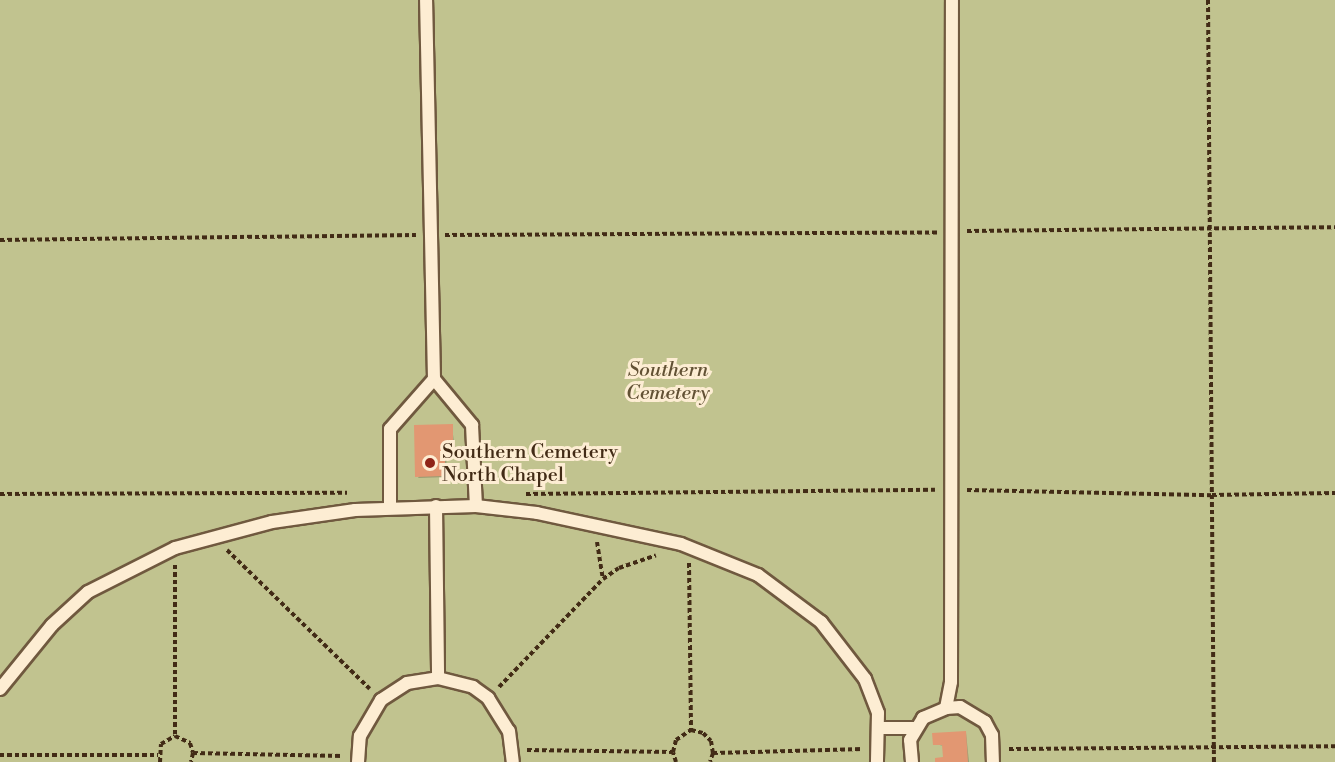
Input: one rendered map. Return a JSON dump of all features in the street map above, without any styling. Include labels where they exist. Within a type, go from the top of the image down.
[{"type":"lane","points":[[426,0],[434,379],[472,425],[476,506]]},
{"type":"lane","points":[[946,708],[951,682],[952,0]]},
{"type":"lane","points":[[390,506],[390,429],[434,379]]},
{"type":"lane","points":[[0,688],[52,625],[88,592],[175,548],[272,522],[390,506],[476,506],[590,524],[669,541],[689,546],[758,575],[821,622],[865,679],[879,728],[877,756]]},
{"type":"lane","points":[[436,506],[438,678]]},
{"type":"lane","points":[[358,759],[360,736],[381,700],[407,683],[438,678],[473,687],[488,698],[505,722],[513,756]]},
{"type":"lane","points":[[912,762],[910,740],[915,728],[933,711],[946,708],[960,708],[979,717],[992,735],[995,749],[993,762]]},
{"type":"lane","points":[[879,728],[915,728]]},
{"type":"path","points":[[1208,0],[1214,762]]},
{"type":"path","points":[[0,240],[1335,228]]},
{"type":"path","points":[[523,494],[950,490],[1212,495],[1335,493]]},
{"type":"path","points":[[0,494],[354,493]]},
{"type":"path","points":[[590,524],[603,558],[603,579]]},
{"type":"path","points":[[213,536],[381,700]]},
{"type":"path","points":[[488,698],[603,579],[639,559],[662,554],[669,541]]},
{"type":"path","points":[[689,546],[691,730]]},
{"type":"path","points":[[175,548],[175,735]]},
{"type":"path","points":[[676,762],[673,752],[680,735],[691,730],[708,736],[713,753],[710,762]]},
{"type":"path","points":[[160,762],[158,755],[165,740],[175,735],[186,739],[194,753],[191,762]]},
{"type":"path","points":[[995,749],[1335,746]]},
{"type":"path","points":[[513,756],[673,752]]},
{"type":"path","points":[[194,753],[358,759]]},
{"type":"path","points":[[713,753],[877,756]]},
{"type":"path","points":[[0,755],[158,755]]},
{"type":"green space","name":"Southern Cemetery","points":[[0,0],[1335,0],[1335,762],[0,762]]},
{"type":"building","name":"Southern Cemetery North Chapel","points":[[453,424],[453,449],[445,449],[445,476],[415,477],[414,425]]},
{"type":"building","points":[[966,731],[968,762],[935,762],[935,758],[943,757],[942,745],[933,745],[932,733]]},
{"type":"place","name":"Southern Cemetery North Chapel","points":[[430,463]]}]
